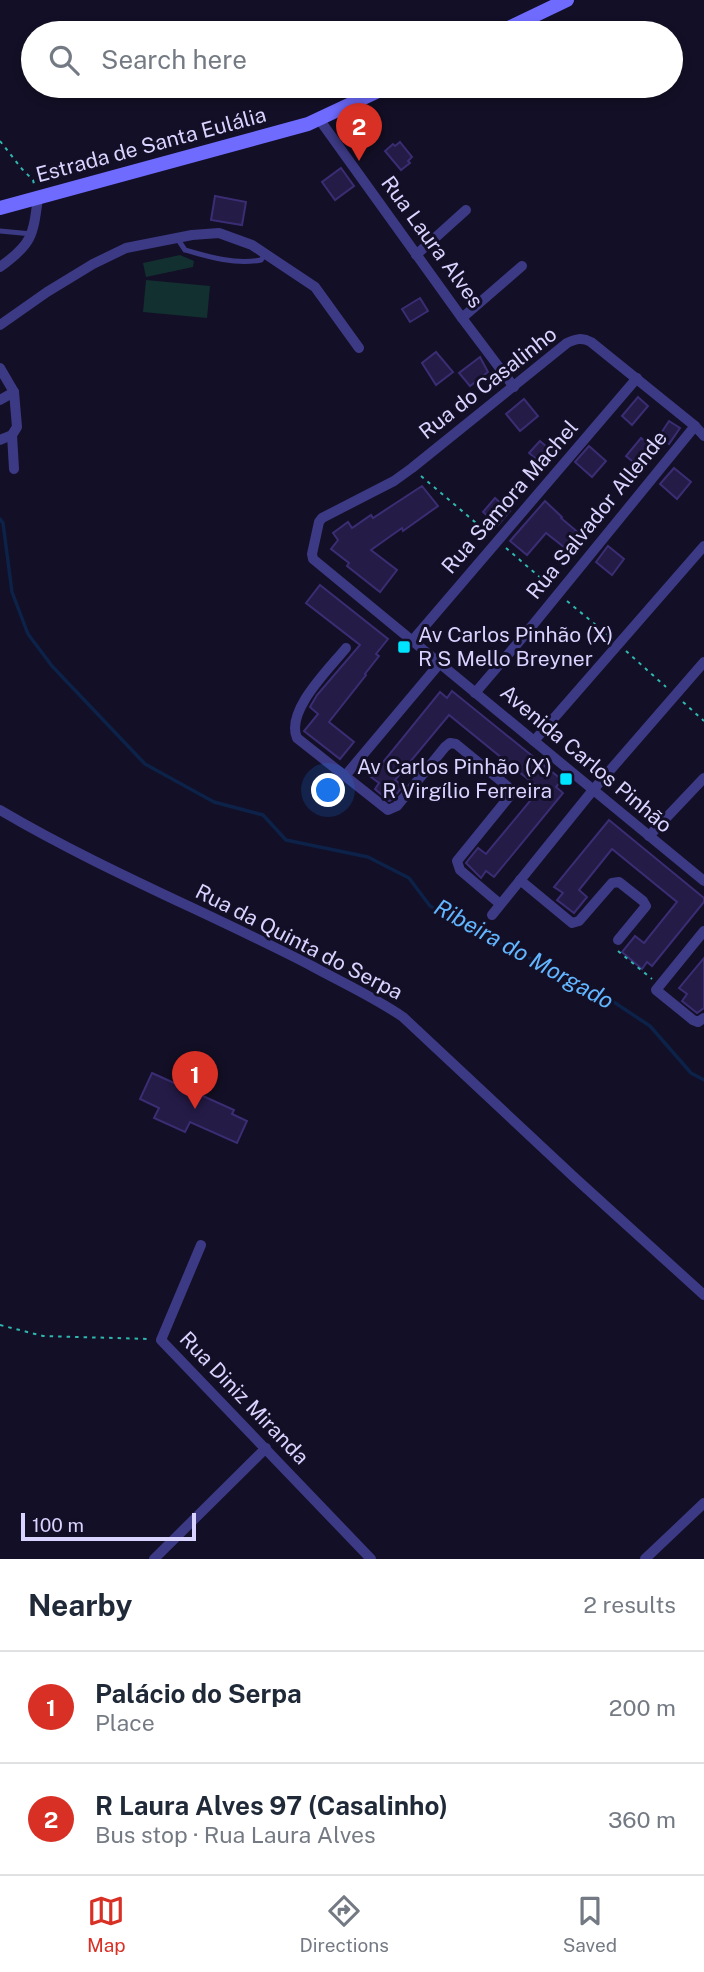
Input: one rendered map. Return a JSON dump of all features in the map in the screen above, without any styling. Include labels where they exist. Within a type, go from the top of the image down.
[{"type":"street","points":[[523,21],[567,0]]},
{"type":"street","name":"Estrada de Santa Eulália","points":[[0,208],[319,119],[364,98]]},
{"type":"street","name":"Rua Laura Alves","points":[[319,119],[514,387]]},
{"type":"street","points":[[0,267],[22,250],[32,234],[38,198]]},
{"type":"street","points":[[416,255],[466,210]]},
{"type":"street","points":[[0,325],[47,292],[126,248],[192,235],[219,233],[252,245],[315,287],[359,348]]},
{"type":"street","points":[[462,318],[522,266]]},
{"type":"street","name":"Rua do Casalinho","points":[[313,559],[314,544],[322,518],[394,481],[567,343],[580,339],[591,342],[704,436]]},
{"type":"street","points":[[0,368],[13,392],[17,427],[12,435],[14,469]]},
{"type":"street","name":"Rua Samora Machel","points":[[412,640],[637,378]]},
{"type":"street","points":[[0,400],[13,392]]},
{"type":"street","name":"Rua Salvador Allende","points":[[475,692],[695,426]]},
{"type":"street","points":[[0,440],[12,435]]},
{"type":"street","points":[[534,741],[704,546]]},
{"type":"street","name":"Avenida Carlos Pinhão","points":[[313,559],[704,881]]},
{"type":"street","points":[[346,648],[304,700],[294,727],[297,738],[386,809],[391,810],[397,806],[445,747],[453,743],[507,786],[509,797],[457,861],[460,870],[500,904]]},
{"type":"street","points":[[345,776],[440,663]]},
{"type":"street","points":[[492,915],[593,790],[704,663]]},
{"type":"street","points":[[649,836],[704,778]]},
{"type":"street","name":"Rua da Quinta do Serpa","points":[[0,810],[47,838],[273,946],[403,1017],[704,1295]]},
{"type":"street","points":[[520,880],[572,923],[579,920],[612,883],[619,882],[646,906],[618,940]]},
{"type":"street","points":[[704,931],[658,988],[693,1020],[698,1022],[704,1018]]},
{"type":"street","name":"Rua Diniz Miranda","points":[[201,1245],[161,1340],[371,1559]]},
{"type":"street","points":[[154,1559],[266,1448]]},
{"type":"street","points":[[645,1559],[704,1503]]},
{"type":"lane","points":[[0,231],[32,234]]},
{"type":"lane","points":[[177,238],[185,250],[225,260],[261,260],[266,253]]},
{"type":"path","points":[[0,141],[33,180],[38,198]]},
{"type":"path","points":[[618,940],[615,945],[620,949],[619,952],[658,988]]},
{"type":"path","points":[[0,1325],[43,1336],[161,1340]]},
{"type":"green space","points":[[180,255],[194,261],[193,267],[146,277],[143,263]]},
{"type":"green space","points":[[146,280],[210,286],[207,318],[143,312]]},
{"type":"building","points":[[400,142],[412,157],[408,161],[410,163],[401,170],[385,151]]},
{"type":"building","points":[[341,168],[354,186],[335,200],[322,182]]},
{"type":"building","points":[[215,196],[246,202],[242,225],[211,220]]},
{"type":"building","points":[[420,298],[428,311],[410,322],[402,309]]},
{"type":"building","points":[[436,352],[453,372],[436,385],[422,363]]},
{"type":"building","points":[[480,357],[488,372],[470,386],[459,373]]},
{"type":"building","points":[[638,397],[648,406],[632,425],[622,416]]},
{"type":"building","points":[[524,399],[538,416],[520,431],[506,414]]},
{"type":"building","points":[[669,421],[680,428],[669,444],[666,442],[643,470],[626,456],[641,438],[652,447]]},
{"type":"building","points":[[540,441],[555,454],[539,473],[529,464],[535,458],[529,453]]},
{"type":"building","points":[[589,446],[606,461],[592,477],[575,462]]},
{"type":"building","points":[[674,468],[691,482],[677,499],[660,484]]},
{"type":"building","points":[[422,486],[438,506],[371,550],[397,570],[380,592],[347,566],[349,563],[331,549],[338,540],[333,533],[348,522],[352,528],[371,515],[373,518]]},
{"type":"building","points":[[495,498],[510,511],[498,525],[483,512]]},
{"type":"building","points":[[545,501],[587,540],[574,555],[546,533],[527,555],[510,541]]},
{"type":"building","points":[[608,546],[624,559],[612,575],[596,562]]},
{"type":"building","points":[[320,585],[388,639],[376,654],[379,656],[366,675],[329,722],[354,742],[340,759],[304,731],[318,714],[310,707],[317,695],[360,645],[306,603]]},
{"type":"building","points":[[452,691],[562,780],[556,787],[563,793],[494,877],[486,871],[481,878],[466,863],[478,848],[486,854],[540,789],[449,715],[395,780],[403,786],[392,800],[389,801],[375,789],[379,783],[371,777],[440,692],[447,698]]},
{"type":"building","points":[[609,820],[704,898],[704,902],[652,966],[647,962],[642,969],[622,952],[635,936],[644,943],[677,902],[612,849],[579,890],[587,897],[574,913],[557,900],[563,893],[554,887]]},
{"type":"building","points":[[704,958],[704,1008],[697,1013],[682,1001],[687,994],[679,988]]},
{"type":"building","points":[[152,1073],[234,1110],[232,1114],[247,1121],[237,1143],[190,1122],[185,1132],[154,1118],[159,1108],[140,1099]]},
{"type":"waterway","name":"Ribeira do Morgado","points":[[0,519],[3,523],[12,592],[28,634],[52,666],[145,764],[214,802],[263,815],[286,840],[368,857],[409,878],[430,906],[518,953],[582,981],[650,1026],[691,1073],[704,1080]]},
{"type":"place","name":"R Laura Alves 97 (Casalinho)","points":[[359,161]]},
{"type":"place","name":"Av Carlos Pinhão (X) R S Mello Breyner","points":[[404,647]]},
{"type":"place","name":"Av Carlos Pinhão (X) R Virgílio Ferreira","points":[[566,779]]},
{"type":"place","name":"Palácio do Serpa","points":[[195,1109]]}]
